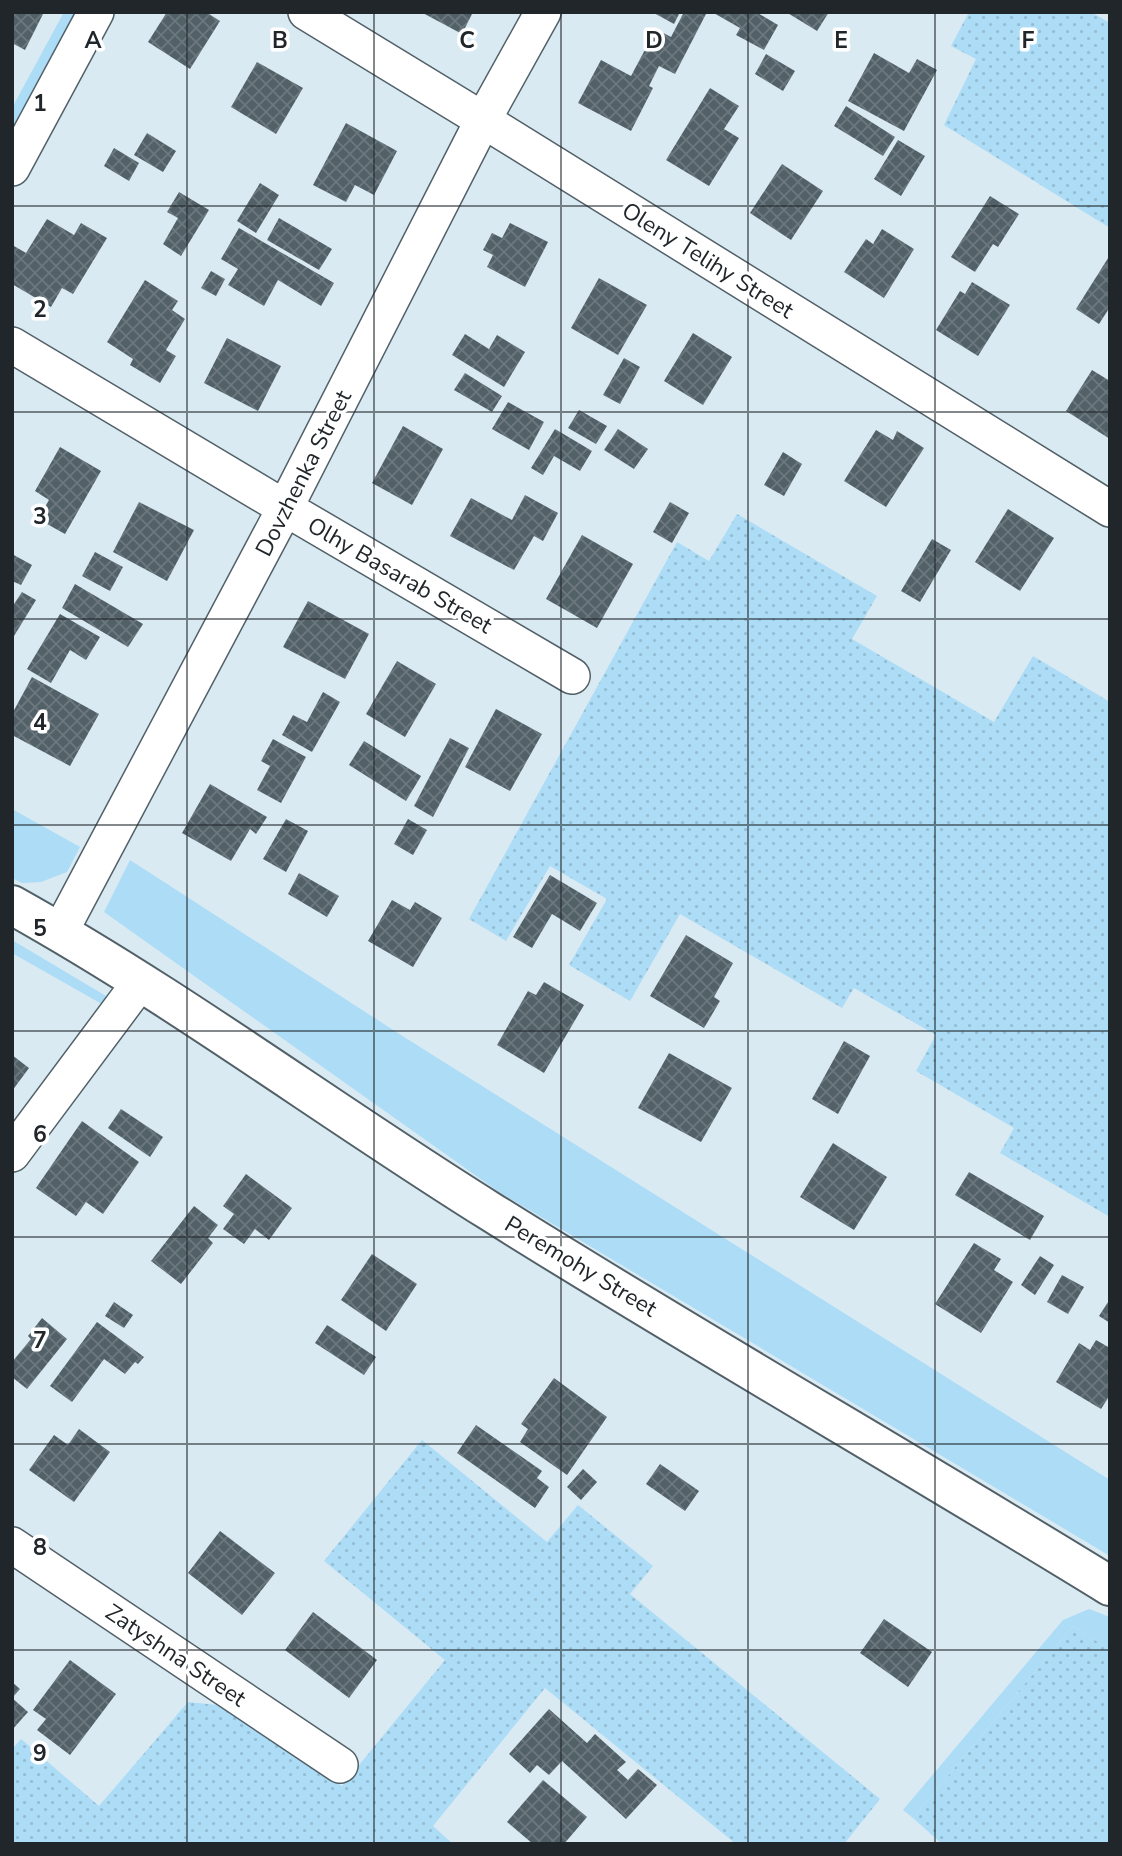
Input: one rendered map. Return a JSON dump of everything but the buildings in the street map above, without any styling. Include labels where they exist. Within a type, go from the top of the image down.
[{"type":"main road","name":"Peremohy Street","points":[[12,905],[141,981],[486,1209],[1110,1586]]},
{"type":"street","points":[[12,168],[96,12]]},
{"type":"street","name":"Oleny Telihy Street","points":[[306,12],[1110,509]]},
{"type":"street","name":"Dovzhenka Street","points":[[60,932],[285,508],[483,120],[543,12]]},
{"type":"street","name":"Olhy Basarab Street","points":[[12,345],[572,676]]},
{"type":"street","points":[[12,1154],[141,981]]},
{"type":"street","name":"Zatyshna Street","points":[[12,1545],[340,1765]]},
{"type":"shaded area","points":[[64,12],[77,12],[12,131],[12,108]]},
{"type":"shaded area","points":[[969,12],[1091,12],[1110,23],[1110,228],[944,125],[976,59],[951,46]]},
{"type":"shaded area","points":[[737,514],[877,596],[852,639],[994,722],[1033,656],[1110,702],[1110,1217],[1000,1153],[1014,1128],[916,1071],[936,1035],[854,988],[842,1008],[680,914],[630,1001],[569,965],[607,899],[550,866],[506,941],[469,919],[677,542],[709,561]]},
{"type":"shaded area","points":[[12,809],[80,847],[67,872],[41,882],[22,883],[12,878]]},
{"type":"shaded area","points":[[130,860],[404,1037],[1110,1480],[1110,1556],[499,1192],[104,912]]},
{"type":"shaded area","points":[[12,940],[106,996],[107,1007],[12,953]]},
{"type":"shaded area","points":[[422,1440],[547,1542],[578,1505],[653,1566],[630,1594],[880,1799],[844,1844],[736,1844],[545,1688],[433,1826],[453,1844],[12,1844],[12,1749],[21,1739],[99,1806],[188,1702],[217,1705],[342,1786],[445,1660],[324,1561]]},
{"type":"shaded area","points":[[1089,1609],[1110,1617],[1110,1650],[1073,1626],[913,1818],[903,1810],[1063,1620]]},
{"type":"shaded area","points":[[1073,1626],[1110,1650],[1110,1844],[942,1844],[913,1818]]}]
